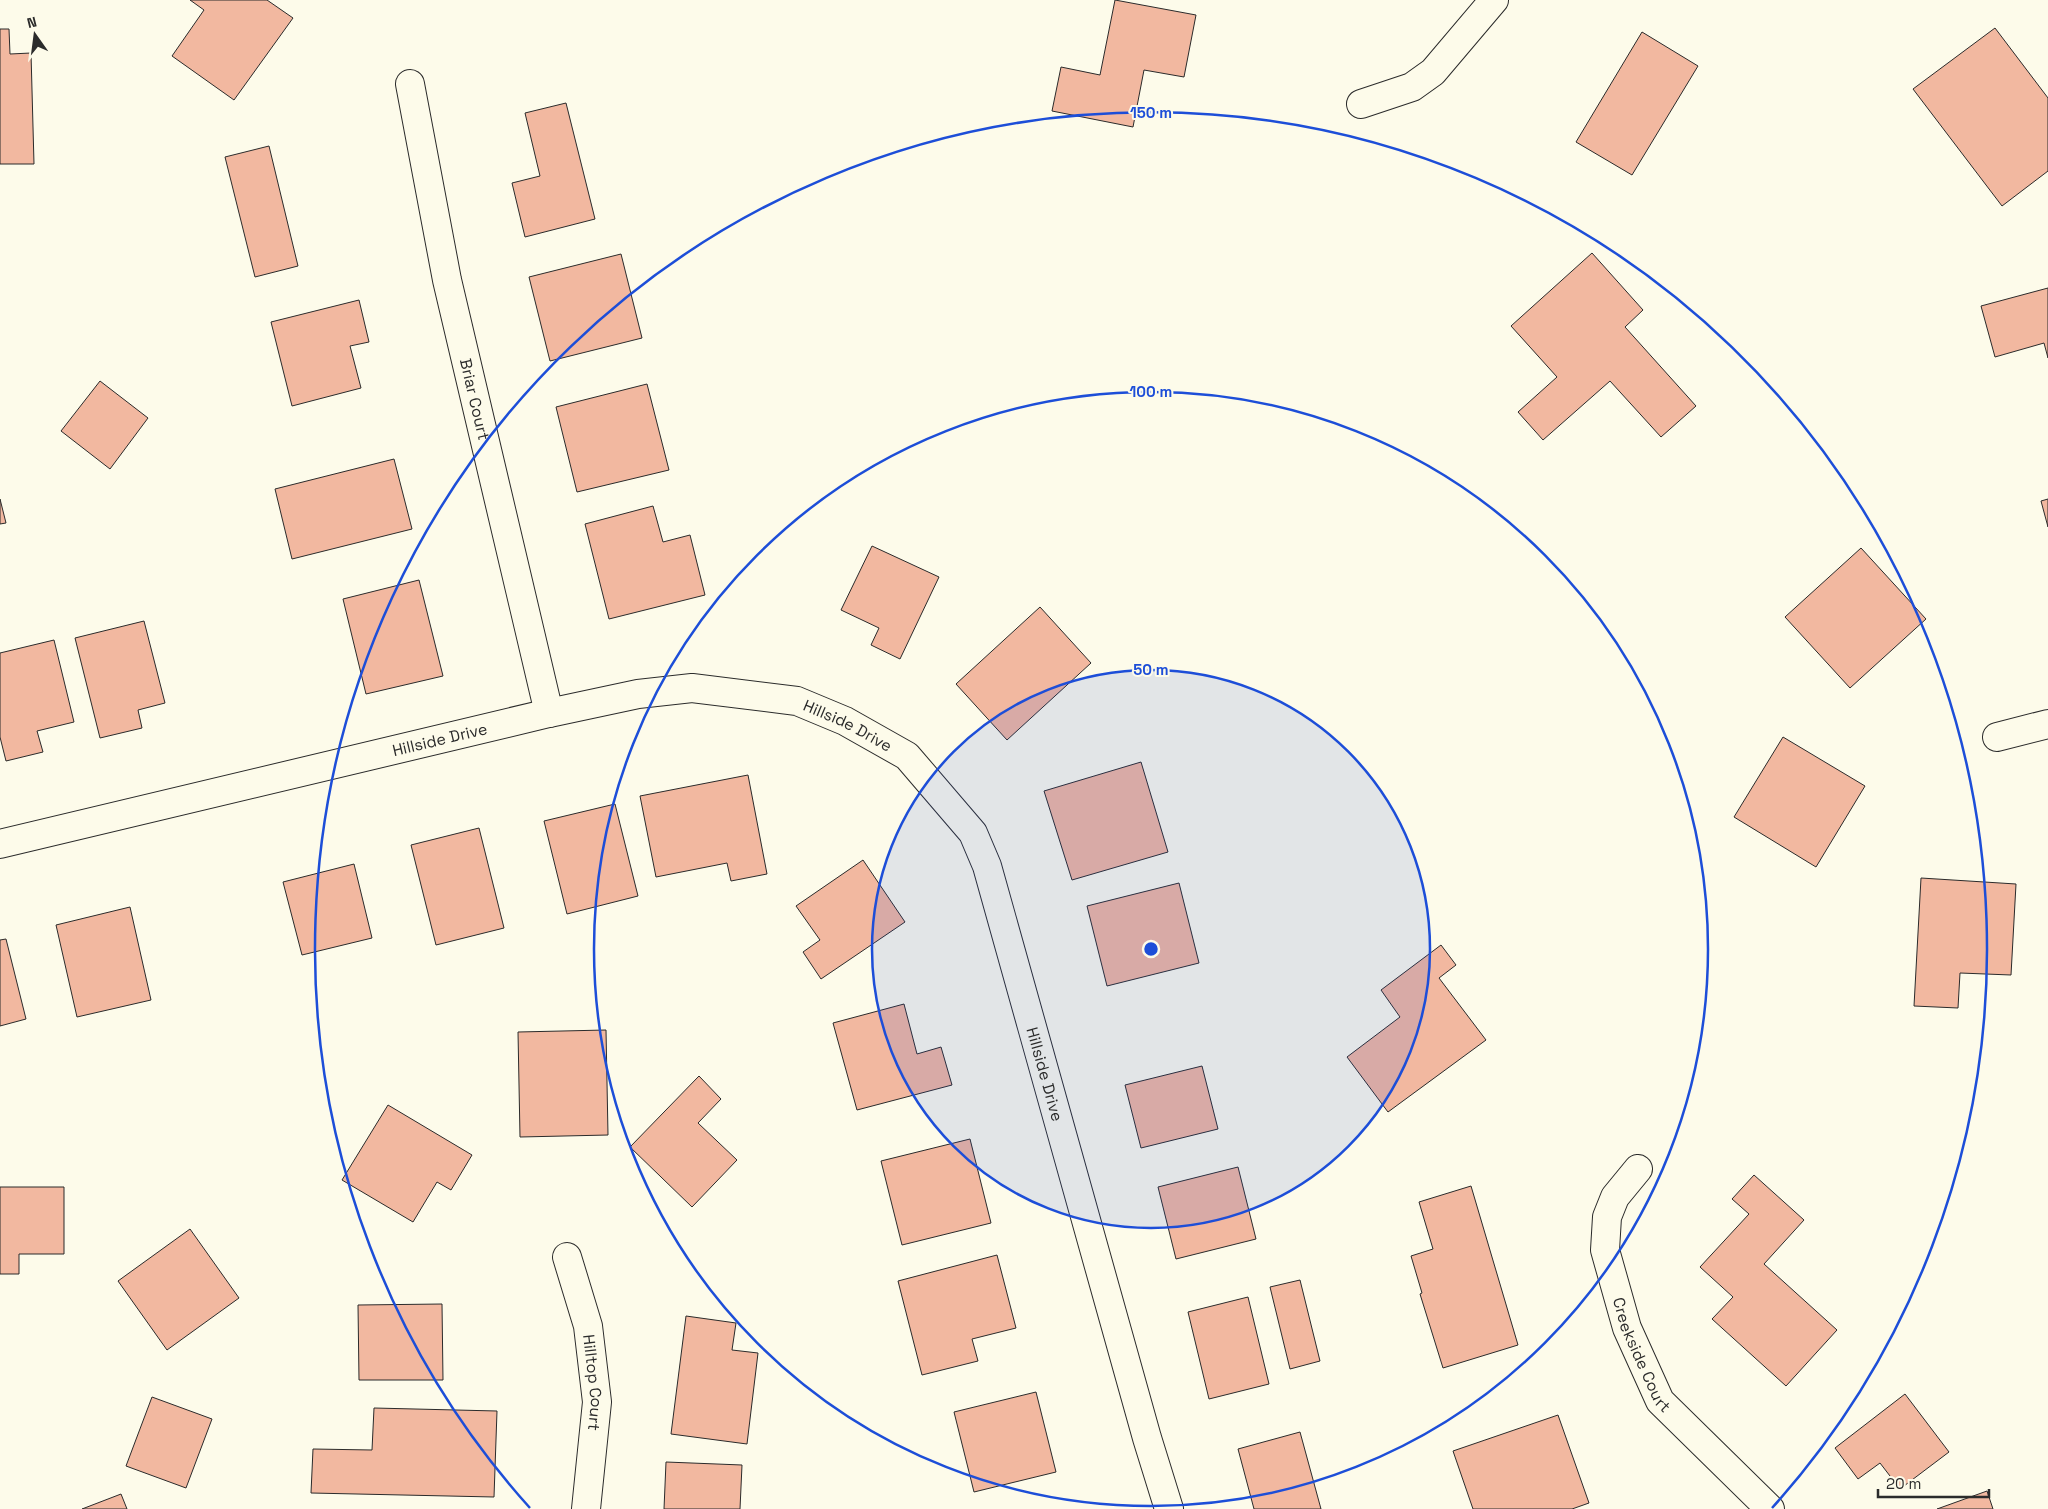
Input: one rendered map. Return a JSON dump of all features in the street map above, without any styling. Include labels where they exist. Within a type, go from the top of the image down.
[{"type":"street","points":[[1361,104],[1412,87],[1433,72],[1494,0]]},
{"type":"street","name":"Briar Court","points":[[410,84],[447,280],[549,713]]},
{"type":"street","name":"Hillside Drive","points":[[0,844],[549,713],[638,694],[692,688],[797,701],[845,721],[907,756],[973,833],[987,866],[1147,1438],[1169,1509]]},
{"type":"street","points":[[1997,737],[2048,724]]},
{"type":"street","name":"Creekside Court","points":[[1638,1169],[1616,1197],[1607,1217],[1605,1250],[1627,1328],[1660,1401],[1770,1509]]},
{"type":"street","name":"Hilltop Court","points":[[567,1257],[588,1326],[597,1402],[586,1509]]},
{"type":"building","points":[[190,0],[267,0],[293,18],[234,100],[172,56],[204,10]]},
{"type":"building","points":[[1115,0],[1196,15],[1184,77],[1144,70],[1133,127],[1052,111],[1061,67],[1100,75]]},
{"type":"building","points":[[1995,28],[2048,98],[2048,171],[2002,206],[1913,89]]},
{"type":"building","points":[[0,29],[9,29],[10,54],[31,53],[34,164],[0,164]]},
{"type":"building","points":[[1642,32],[1698,66],[1632,175],[1576,142]]},
{"type":"building","points":[[566,103],[595,219],[525,237],[512,183],[540,176],[525,113]]},
{"type":"building","points":[[269,146],[298,266],[255,277],[225,157]]},
{"type":"building","points":[[1592,253],[1643,310],[1625,327],[1696,406],[1661,437],[1610,381],[1543,440],[1518,412],[1557,377],[1511,326]]},
{"type":"building","points":[[621,254],[642,338],[550,361],[529,277]]},
{"type":"building","points":[[2048,288],[2048,358],[2044,343],[1995,357],[1981,306]]},
{"type":"building","points":[[359,300],[369,342],[350,346],[361,388],[292,406],[271,322]]},
{"type":"building","points":[[100,381],[148,418],[110,469],[61,431]]},
{"type":"building","points":[[647,384],[669,470],[577,492],[556,407]]},
{"type":"building","points":[[394,459],[412,529],[292,559],[275,489]]},
{"type":"building","points":[[0,499],[6,523],[0,524]]},
{"type":"building","points":[[2048,499],[2048,527],[2041,501]]},
{"type":"building","points":[[653,506],[663,542],[690,535],[705,595],[609,619],[585,524]]},
{"type":"building","points":[[872,546],[939,577],[900,659],[871,645],[879,628],[841,610]]},
{"type":"building","points":[[1861,548],[1926,619],[1850,688],[1785,617]]},
{"type":"building","points":[[419,580],[443,676],[366,694],[343,599]]},
{"type":"building","points":[[1040,607],[1091,663],[1007,740],[956,684]]},
{"type":"building","points":[[144,621],[165,703],[138,710],[142,728],[100,738],[75,638]]},
{"type":"building","points":[[54,640],[74,722],[37,731],[43,752],[6,761],[0,737],[0,653]]},
{"type":"building","points":[[1783,737],[1865,786],[1816,867],[1734,817]]},
{"type":"building","points":[[1141,762],[1168,852],[1072,880],[1044,791]]},
{"type":"building","points":[[748,775],[767,874],[731,881],[727,863],[656,877],[640,796]]},
{"type":"building","points":[[615,804],[638,896],[567,914],[544,821]]},
{"type":"building","points":[[479,828],[504,928],[436,945],[411,845]]},
{"type":"building","points":[[863,860],[905,922],[821,979],[803,952],[820,940],[796,906]]},
{"type":"building","points":[[354,864],[372,938],[302,955],[283,882]]},
{"type":"building","points":[[1921,878],[2016,884],[2011,975],[1960,973],[1958,1008],[1914,1006]]},
{"type":"building","points":[[1179,883],[1199,963],[1107,986],[1087,906]]},
{"type":"building","points":[[130,907],[151,1000],[77,1017],[56,925]]},
{"type":"building","points":[[6,939],[26,1019],[0,1026],[0,940]]},
{"type":"building","points":[[1441,945],[1456,965],[1439,978],[1486,1040],[1388,1112],[1347,1057],[1400,1017],[1381,990]]},
{"type":"building","points":[[904,1004],[917,1054],[941,1047],[952,1085],[857,1110],[833,1023]]},
{"type":"building","points":[[606,1030],[608,1135],[520,1137],[518,1032]]},
{"type":"building","points":[[1202,1066],[1218,1129],[1141,1148],[1125,1085]]},
{"type":"building","points":[[699,1076],[721,1099],[698,1123],[737,1160],[692,1207],[630,1147]]},
{"type":"building","points":[[388,1105],[472,1155],[451,1190],[437,1182],[413,1222],[342,1180]]},
{"type":"building","points":[[970,1139],[991,1223],[902,1245],[881,1161]]},
{"type":"building","points":[[1238,1167],[1256,1239],[1176,1259],[1158,1187]]},
{"type":"building","points":[[1754,1175],[1804,1220],[1764,1264],[1837,1330],[1786,1386],[1712,1319],[1733,1297],[1700,1267],[1749,1214],[1732,1199]]},
{"type":"building","points":[[1471,1186],[1518,1345],[1443,1368],[1420,1294],[1422,1293],[1411,1256],[1433,1249],[1419,1202]]},
{"type":"building","points":[[0,1187],[64,1187],[64,1254],[19,1254],[19,1274],[0,1274]]},
{"type":"building","points":[[190,1229],[239,1298],[167,1350],[118,1281]]},
{"type":"building","points":[[997,1255],[1016,1328],[972,1339],[978,1361],[922,1375],[898,1281]]},
{"type":"building","points":[[1300,1280],[1320,1361],[1290,1369],[1270,1287]]},
{"type":"building","points":[[1248,1297],[1269,1384],[1209,1399],[1188,1312]]},
{"type":"building","points":[[442,1304],[443,1380],[359,1380],[358,1305]]},
{"type":"building","points":[[686,1316],[736,1323],[732,1350],[758,1353],[747,1444],[671,1434]]},
{"type":"building","points":[[1036,1392],[1056,1472],[974,1492],[954,1412]]},
{"type":"building","points":[[1905,1394],[1949,1452],[1900,1489],[1880,1463],[1858,1479],[1835,1448]]},
{"type":"building","points":[[152,1397],[212,1419],[186,1488],[126,1466]]},
{"type":"building","points":[[374,1408],[497,1411],[494,1497],[311,1493],[313,1449],[372,1450]]},
{"type":"building","points":[[1558,1415],[1589,1503],[1572,1509],[1473,1509],[1453,1451]]},
{"type":"building","points":[[1300,1432],[1321,1509],[1254,1509],[1238,1449]]},
{"type":"building","points":[[666,1462],[742,1465],[740,1509],[664,1509]]},
{"type":"building","points":[[1987,1491],[1993,1509],[1937,1509]]},
{"type":"building","points":[[121,1494],[127,1509],[82,1509]]}]
